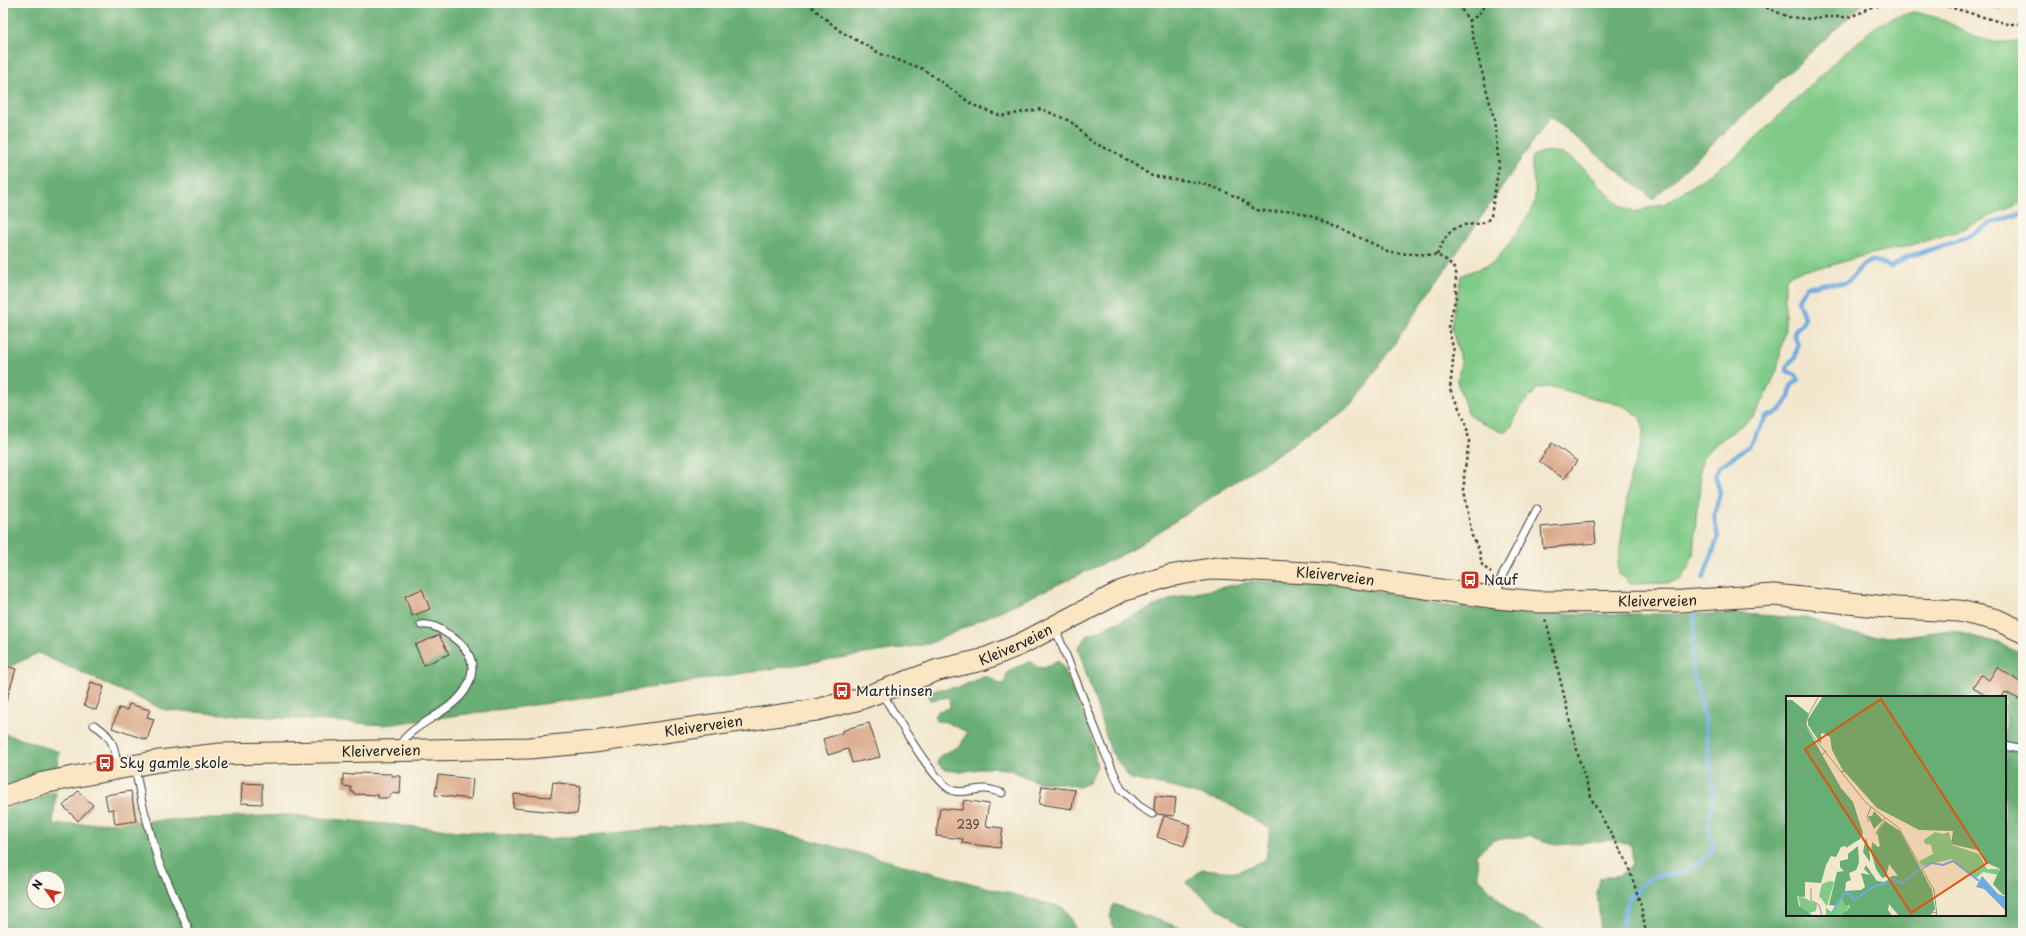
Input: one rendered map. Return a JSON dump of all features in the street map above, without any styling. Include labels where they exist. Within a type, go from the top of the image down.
[{"type":"street","name":"Kleiverveien","points":[[3,797],[43,783],[126,767],[220,754],[529,748],[594,742],[816,710],[860,699],[938,670],[982,660],[1021,644],[1122,591],[1169,576],[1216,568],[1327,574],[1498,589],[1538,602],[1681,601],[1774,595],[1896,608],[1959,611],[1997,620],[2023,632]]},
{"type":"lane","points":[[1498,589],[1537,509]]},
{"type":"lane","points":[[397,751],[401,742],[449,708],[465,690],[472,676],[472,661],[460,645],[436,626],[427,624],[421,625]]},
{"type":"lane","points":[[1054,626],[1121,789],[1139,806],[1152,814]]},
{"type":"lane","points":[[881,691],[898,721],[934,772],[946,786],[954,791],[986,789],[1002,793]]},
{"type":"lane","points":[[94,725],[104,731],[110,738],[115,750],[126,767],[142,803],[158,860],[190,933]]},
{"type":"lane","points":[[2006,746],[2023,750]]},
{"type":"path","points":[[807,3],[840,31],[881,54],[923,69],[973,105],[1001,116],[1041,108],[1070,121],[1092,142],[1116,153],[1152,176],[1196,182],[1216,188],[1239,198],[1256,210],[1274,212],[1291,210],[1313,216],[1376,244],[1389,253],[1437,255],[1448,261],[1456,272],[1456,287],[1453,308],[1448,327],[1454,351],[1450,390],[1466,423],[1469,441],[1464,475],[1464,490],[1468,516],[1482,565],[1498,589]]},
{"type":"path","points":[[1437,255],[1443,240],[1451,232],[1460,226],[1482,224],[1488,221],[1491,216],[1499,166],[1494,119],[1469,22],[1457,3]]},
{"type":"path","points":[[1469,22],[1478,15],[1486,3]]},
{"type":"path","points":[[1755,3],[1789,17],[1809,19],[1822,17],[1849,17],[1886,3]]},
{"type":"path","points":[[1936,3],[2007,24],[2023,24]]},
{"type":"path","points":[[1538,602],[1538,609],[1548,628],[1580,762],[1593,802],[1627,862],[1641,906],[1646,933]]},
{"type":"green space","points":[[3,3],[1864,3],[1653,199],[1550,117],[1352,405],[1128,552],[929,644],[572,700],[385,725],[165,710],[38,653],[3,670]]},
{"type":"green space","points":[[1975,3],[2008,3],[2000,8]]},
{"type":"green space","points":[[1914,12],[1941,19],[1979,38],[1998,42],[2023,40],[2023,202],[1958,231],[1909,246],[1862,256],[1829,266],[1802,270],[1790,275],[1785,281],[1785,329],[1777,370],[1766,395],[1754,416],[1717,443],[1703,457],[1700,471],[1701,489],[1697,508],[1693,554],[1687,570],[1681,579],[1668,583],[1629,584],[1619,574],[1618,563],[1630,478],[1641,445],[1644,429],[1639,416],[1624,406],[1552,387],[1538,388],[1521,407],[1511,427],[1505,432],[1490,427],[1468,414],[1457,382],[1461,362],[1451,326],[1461,276],[1468,272],[1485,267],[1497,259],[1509,244],[1527,216],[1534,203],[1535,197],[1532,157],[1545,152],[1557,152],[1569,158],[1591,176],[1620,205],[1634,212],[1666,203],[1737,156],[1843,54],[1876,26],[1895,17]]},
{"type":"green space","points":[[1254,581],[1350,586],[1439,605],[1519,614],[1743,614],[1814,619],[1844,633],[1876,636],[1905,636],[1950,630],[2000,643],[2023,654],[2023,933],[1601,933],[1597,893],[1600,878],[1620,875],[1633,864],[1631,845],[1610,840],[1557,845],[1528,836],[1494,840],[1477,854],[1478,877],[1510,912],[1549,933],[1253,933],[1213,905],[1186,883],[1202,869],[1237,872],[1266,859],[1270,829],[1227,803],[1176,788],[1130,779],[1111,752],[1078,648],[1088,635],[1176,597]]},
{"type":"green space","points":[[1031,661],[1036,667],[1044,668],[1058,661],[1061,664],[1090,731],[1097,766],[1089,783],[1079,787],[1060,783],[1037,782],[1010,770],[991,767],[961,772],[946,770],[937,763],[940,756],[961,745],[967,732],[946,722],[937,721],[934,716],[938,711],[950,708],[949,697],[930,700],[928,697],[933,690],[960,687],[983,677],[989,677],[1000,684],[1005,683],[1006,676],[1010,670]]},
{"type":"green space","points":[[3,733],[60,752],[55,773],[3,788]]},
{"type":"green space","points":[[56,791],[53,825],[288,815],[548,839],[739,821],[1064,908],[1078,933],[3,933],[3,810]]},
{"type":"green space","points":[[1113,904],[1195,933],[1117,933],[1110,919]]},
{"type":"building","points":[[1552,443],[1577,461],[1564,479],[1539,461]]},
{"type":"building","points":[[1594,522],[1596,543],[1543,548],[1541,527]]},
{"type":"building","points":[[422,589],[430,609],[412,616],[405,596]]},
{"type":"building","points":[[439,635],[449,654],[424,665],[415,645]]},
{"type":"building","points":[[3,665],[16,669],[6,702],[3,701]]},
{"type":"building","points":[[1997,667],[2023,684],[2023,701],[2005,692],[2003,696],[1986,696],[1973,688],[1981,675],[1989,680]]},
{"type":"building","points":[[91,682],[104,687],[96,710],[84,705]]},
{"type":"building","points":[[129,704],[150,710],[147,717],[154,719],[147,740],[112,728],[119,708],[127,710]]},
{"type":"building","points":[[869,723],[880,757],[852,763],[848,749],[828,755],[823,739],[842,733],[842,731],[853,727]]},
{"type":"building","points":[[355,773],[392,774],[392,776],[401,776],[400,794],[392,793],[389,798],[378,798],[378,795],[354,794],[354,792],[351,792],[351,787],[343,786],[343,774],[352,775]]},
{"type":"building","points":[[438,775],[473,779],[471,799],[435,795]]},
{"type":"building","points":[[553,782],[581,786],[577,814],[513,808],[514,794],[551,797]]},
{"type":"building","points":[[242,783],[262,784],[262,804],[241,803]]},
{"type":"building","points":[[1042,786],[1075,790],[1072,809],[1039,804]]},
{"type":"building","points":[[78,791],[93,805],[78,821],[63,806]]},
{"type":"building","points":[[131,791],[136,821],[115,824],[113,809],[108,810],[105,795]]},
{"type":"building","points":[[1155,796],[1176,798],[1174,816],[1157,814],[1154,809]]},
{"type":"building","points":[[964,800],[989,804],[985,826],[1003,828],[1000,848],[962,843],[963,839],[936,836],[940,808],[962,810]]},
{"type":"building","points":[[1164,816],[1191,825],[1184,846],[1157,837]]},
{"type":"waterway","points":[[1703,578],[1718,538],[1714,515],[1720,493],[1715,475],[1720,466],[1749,446],[1766,417],[1776,413],[1784,406],[1789,397],[1791,386],[1798,380],[1796,375],[1787,371],[1787,369],[1789,363],[1795,358],[1798,345],[1794,335],[1795,330],[1802,324],[1804,317],[1798,301],[1807,286],[1825,283],[1838,284],[1849,281],[1862,266],[1873,261],[1891,267],[1907,257],[1952,243],[1973,234],[1992,223],[2023,213]]},
{"type":"waterway","points":[[1623,933],[1623,919],[1630,895],[1636,893],[1645,882],[1653,877],[1663,875],[1681,875],[1707,856],[1713,848],[1713,841],[1708,829],[1713,796],[1709,753],[1705,720],[1693,672],[1692,653],[1695,612]]},
{"type":"place","name":"Nauf","points":[[1470,580]]},
{"type":"place","name":"Marthinsen","points":[[842,691]]},
{"type":"place","name":"Sky gamle skole","points":[[105,763]]}]
